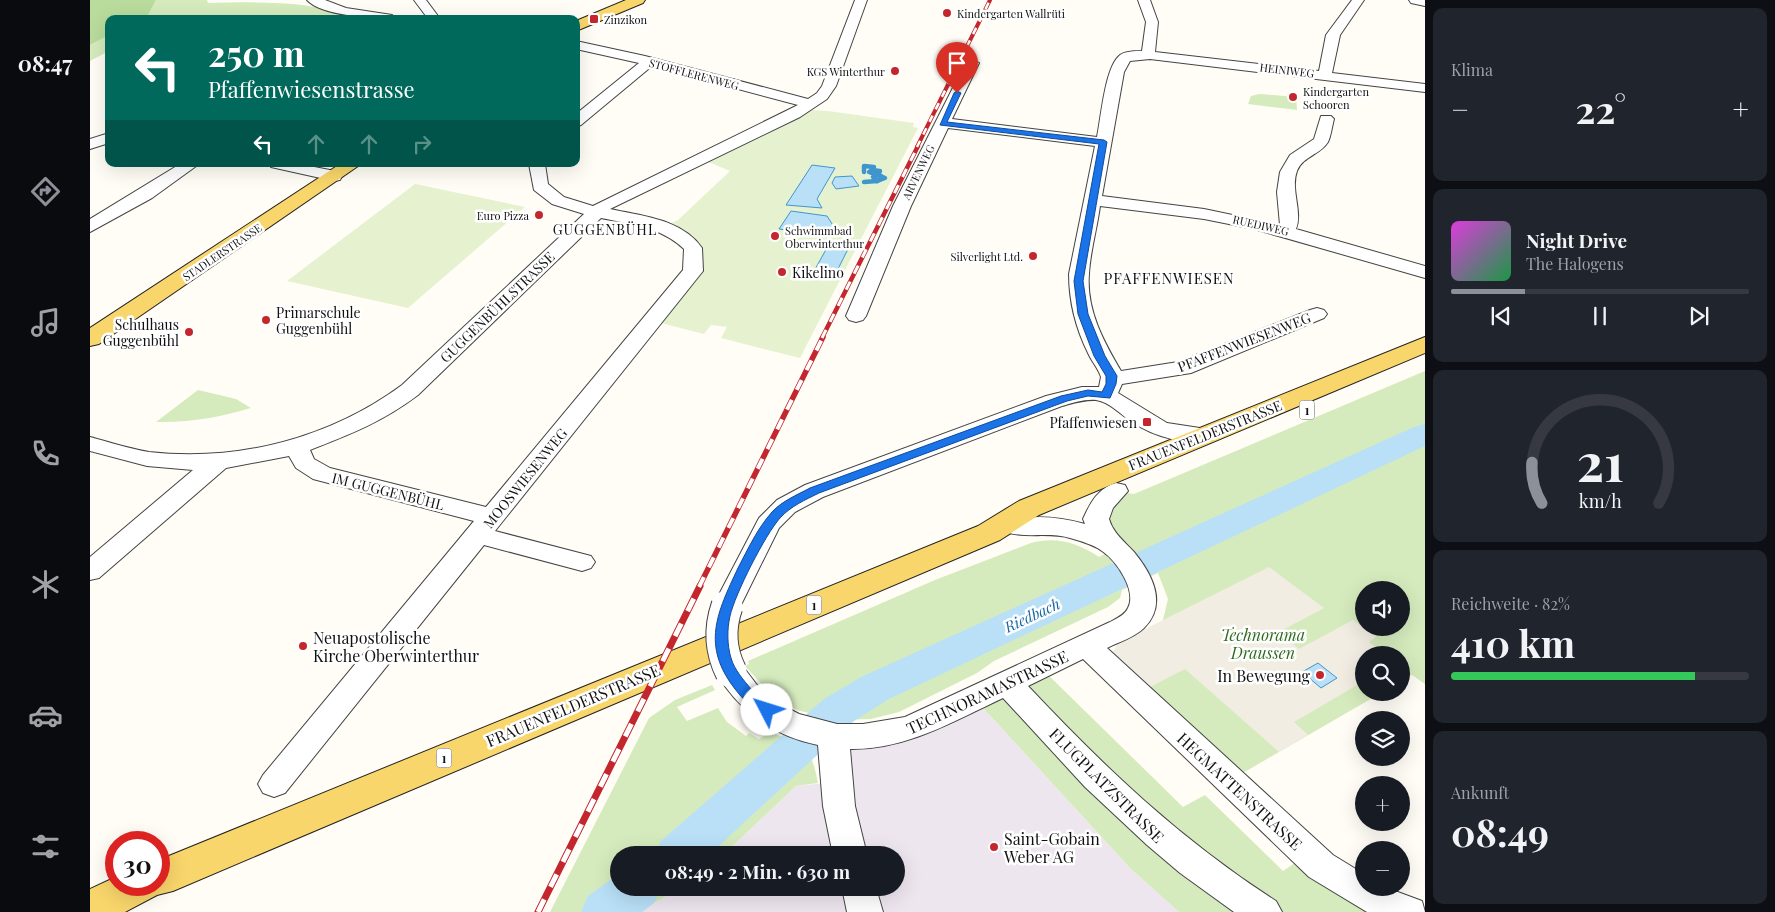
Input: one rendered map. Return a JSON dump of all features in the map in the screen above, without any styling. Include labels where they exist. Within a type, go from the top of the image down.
[{"type":"main road","points":[[580,26],[638,0]]},
{"type":"main road","name":"STADLERSTRASSE","points":[[90,339],[343,170]]},
{"type":"main road","name":"FRAUENFELDERSTRASSE","points":[[1003,530],[1029,508],[1425,344]]},
{"type":"main road","name":"FRAUENFELDERSTRASSE","points":[[170,873],[1003,530],[1116,491],[1425,361]]},
{"type":"main road","points":[[90,908],[117,896]]},
{"type":"street","points":[[313,0],[356,15]]},
{"type":"street","points":[[420,0],[431,15]]},
{"type":"street","name":"GUGGENBÜHLSTRASSE","points":[[90,571],[218,462],[296,447],[359,423],[403,396],[596,212],[614,199],[780,121],[811,104],[828,89],[861,0]]},
{"type":"street","points":[[1144,0],[1152,22],[1148,55]]},
{"type":"street","points":[[1325,75],[1332,38],[1358,0]]},
{"type":"street","points":[[1415,0],[1425,2]]},
{"type":"street","name":"STOFFLERENWEG","points":[[580,46],[811,104]]},
{"type":"street","name":"HEINIWEG","points":[[1109,387],[1086,323],[1079,293],[1080,266],[1120,64],[1129,56],[1148,55],[1425,88]]},
{"type":"street","points":[[580,119],[649,62]]},
{"type":"street","name":"ARVENWEG","points":[[856,316],[902,206],[972,63]]},
{"type":"street","points":[[1286,231],[1290,222],[1285,195],[1288,173],[1296,158],[1321,140],[1326,120]]},
{"type":"street","points":[[942,123],[1104,142]]},
{"type":"street","points":[[90,144],[105,139]]},
{"type":"street","points":[[90,227],[146,194],[186,167]]},
{"type":"street","points":[[310,167],[343,170]]},
{"type":"street","name":"MOOSWIESENWEG","points":[[274,784],[688,280],[695,266],[692,249],[678,234],[652,223],[596,212],[548,196],[537,180],[537,167]]},
{"type":"street","name":"RUEDIWEG","points":[[1092,200],[1218,216],[1286,231],[1425,272]]},
{"type":"street","name":"PFAFFENWIESENWEG","points":[[727,606],[768,524],[782,510],[800,497],[1059,400],[1183,368],[1317,314]]},
{"type":"street","points":[[1109,387],[1147,422],[1153,430],[1151,452],[1142,461]]},
{"type":"street","points":[[1147,422],[1170,431],[1205,435]]},
{"type":"street","points":[[90,444],[147,459],[194,463],[218,462]]},
{"type":"street","name":"IM GUGGENBÜHL","points":[[296,447],[304,463],[322,474],[485,526],[582,562]]},
{"type":"street","name":"TECHNORAMASTRASSE","points":[[727,606],[721,637],[724,658],[739,685],[757,703],[793,724],[827,735],[861,739],[901,732],[1125,627],[1138,616],[1143,604],[1139,582],[1100,530],[1096,519],[1102,504],[1116,491]]},
{"type":"street","points":[[1003,530],[1040,525],[1065,527],[1090,534],[1116,550]]},
{"type":"street","name":"HEGMATTENSTRASSE","points":[[1086,646],[1321,866],[1372,898],[1410,912]]},
{"type":"street","name":"FLUGPLATZSTRASSE","points":[[1007,682],[1105,787],[1144,825],[1206,874],[1264,912]]},
{"type":"street","points":[[827,735],[837,798],[848,846]]},
{"type":"street","points":[[861,896],[865,912]]},
{"type":"shaded area","points":[[1269,567],[1324,608],[1279,632],[1299,649],[1353,620],[1355,621],[1355,636],[1376,637],[1369,642],[1374,646],[1355,646],[1355,686],[1294,722],[1308,735],[1279,752],[1185,669],[1146,689],[1113,656],[1117,645]]},
{"type":"shaded area","points":[[974,698],[1130,868],[1179,912],[639,912],[666,896],[905,896],[905,846],[733,846],[796,786],[835,782],[842,738]]},
{"type":"green space","points":[[90,0],[156,0],[148,15],[105,15],[105,37],[90,45]]},
{"type":"green space","points":[[156,0],[207,0],[208,3],[283,3],[337,11],[348,15],[148,15]]},
{"type":"green space","points":[[105,37],[105,53],[90,61],[90,45]]},
{"type":"green space","points":[[1260,94],[1296,97],[1297,110],[1248,104],[1251,96]]},
{"type":"green space","name":"Schwimmbad Oberwinterthur","points":[[810,110],[914,123],[913,127],[918,128],[800,358],[721,338],[727,327],[711,325],[704,334],[661,323],[701,267],[667,225],[678,220],[730,171],[706,161]]},
{"type":"green space","points":[[415,184],[525,207],[408,308],[287,281]]},
{"type":"green space","name":"Technorama Draussen","points":[[1425,371],[1425,684],[1412,675],[1410,676],[1410,646],[1355,646],[1355,701],[1367,701],[1229,781],[1102,660],[1162,624],[1168,599],[1158,573],[1122,590],[1120,598],[1108,607],[994,661],[977,673],[899,712],[871,719],[836,720],[797,710],[770,693],[745,666],[749,664],[748,661],[935,580],[1031,543],[1049,540],[1066,542],[1083,548],[1099,557],[1115,549],[1102,534],[1116,491],[1134,494]]},
{"type":"green space","points":[[198,390],[236,399],[251,408],[204,419],[156,422]]},
{"type":"green space","points":[[1040,667],[1183,807],[1205,795],[1283,871],[1307,855],[1321,866],[1355,884],[1355,896],[1379,896],[1410,912],[1179,912],[1130,868],[974,698]]},
{"type":"green space","points":[[712,685],[715,690],[677,707],[687,721],[718,708],[727,722],[746,736],[749,733],[759,739],[771,732],[792,741],[804,748],[809,754],[818,783],[796,786],[733,846],[610,846],[610,896],[666,896],[639,912],[550,912],[649,718],[675,700]]},
{"type":"water","points":[[812,165],[835,168],[817,199],[822,208],[786,205]]},
{"type":"water","points":[[852,176],[859,186],[836,189],[832,183],[835,177]]},
{"type":"water","points":[[791,211],[827,216],[836,230],[807,233],[779,229]]},
{"type":"water","points":[[828,246],[848,249],[835,275],[814,271]]},
{"type":"water","points":[[1318,663],[1337,678],[1321,688],[1302,672]]},
{"type":"waterway","points":[[864,172],[864,166],[874,167],[872,170]]},
{"type":"waterway","points":[[872,170],[880,171],[878,175]]},
{"type":"waterway","points":[[872,170],[871,172],[878,175]]},
{"type":"waterway","points":[[872,170],[869,172],[877,175]]},
{"type":"waterway","points":[[877,175],[873,177],[877,181]]},
{"type":"waterway","points":[[877,181],[881,179],[881,176]]},
{"type":"waterway","points":[[877,181],[885,178],[881,176]]},
{"type":"waterway","points":[[864,182],[877,181]]},
{"type":"waterway","name":"Riedbach","points":[[687,846],[839,710],[875,688],[1425,434]]},
{"type":"waterway","name":"Riedbach","points":[[605,912],[626,896]]},
{"type":"railway","points":[[917,147],[990,0]]},
{"type":"railway","points":[[822,338],[918,146]]},
{"type":"railway","points":[[699,587],[823,337]]},
{"type":"railway","points":[[538,912],[700,586]]},
{"type":"place","name":"Kindergarten Wallrüti","points":[[947,13]]},
{"type":"place","name":"Zinzikon","points":[[594,19]]},
{"type":"place","name":"KGS Winterthur","points":[[895,71]]},
{"type":"place","name":"Kindergarten Schooren","points":[[1293,97]]},
{"type":"place","name":"Euro Pizza","points":[[539,215]]},
{"type":"place","name":"Schwimmbad Oberwinterthur","points":[[775,236]]},
{"type":"place","name":"Silverlight Ltd.","points":[[1033,256]]},
{"type":"place","name":"Kikelino","points":[[782,272]]},
{"type":"place","name":"Primarschule Guggenbühl","points":[[266,320]]},
{"type":"place","name":"Schulhaus Guggenbühl","points":[[189,332]]},
{"type":"place","name":"Pfaffenwiesen","points":[[1147,422]]},
{"type":"place","name":"Neuapostolische Kirche Oberwinterthur","points":[[303,646]]},
{"type":"place","name":"In Bewegung","points":[[1320,675]]},
{"type":"place","name":"Saint-Gobain Weber AG","points":[[994,847]]},
{"type":"district","name":"GUGGENBÜHL","points":[[605,229]]},
{"type":"district","name":"PFAFFENWIESEN","points":[[1169,278]]},
{"type":"route","points":[[767,710],[746,693],[733,676],[724,658],[721,637],[722,622],[729,602],[760,538],[776,515],[792,502],[814,491],[1043,405],[1080,394],[1097,393],[1106,395],[1112,382],[1083,314],[1079,293],[1083,247],[1104,142],[942,123],[957,93]]}]
